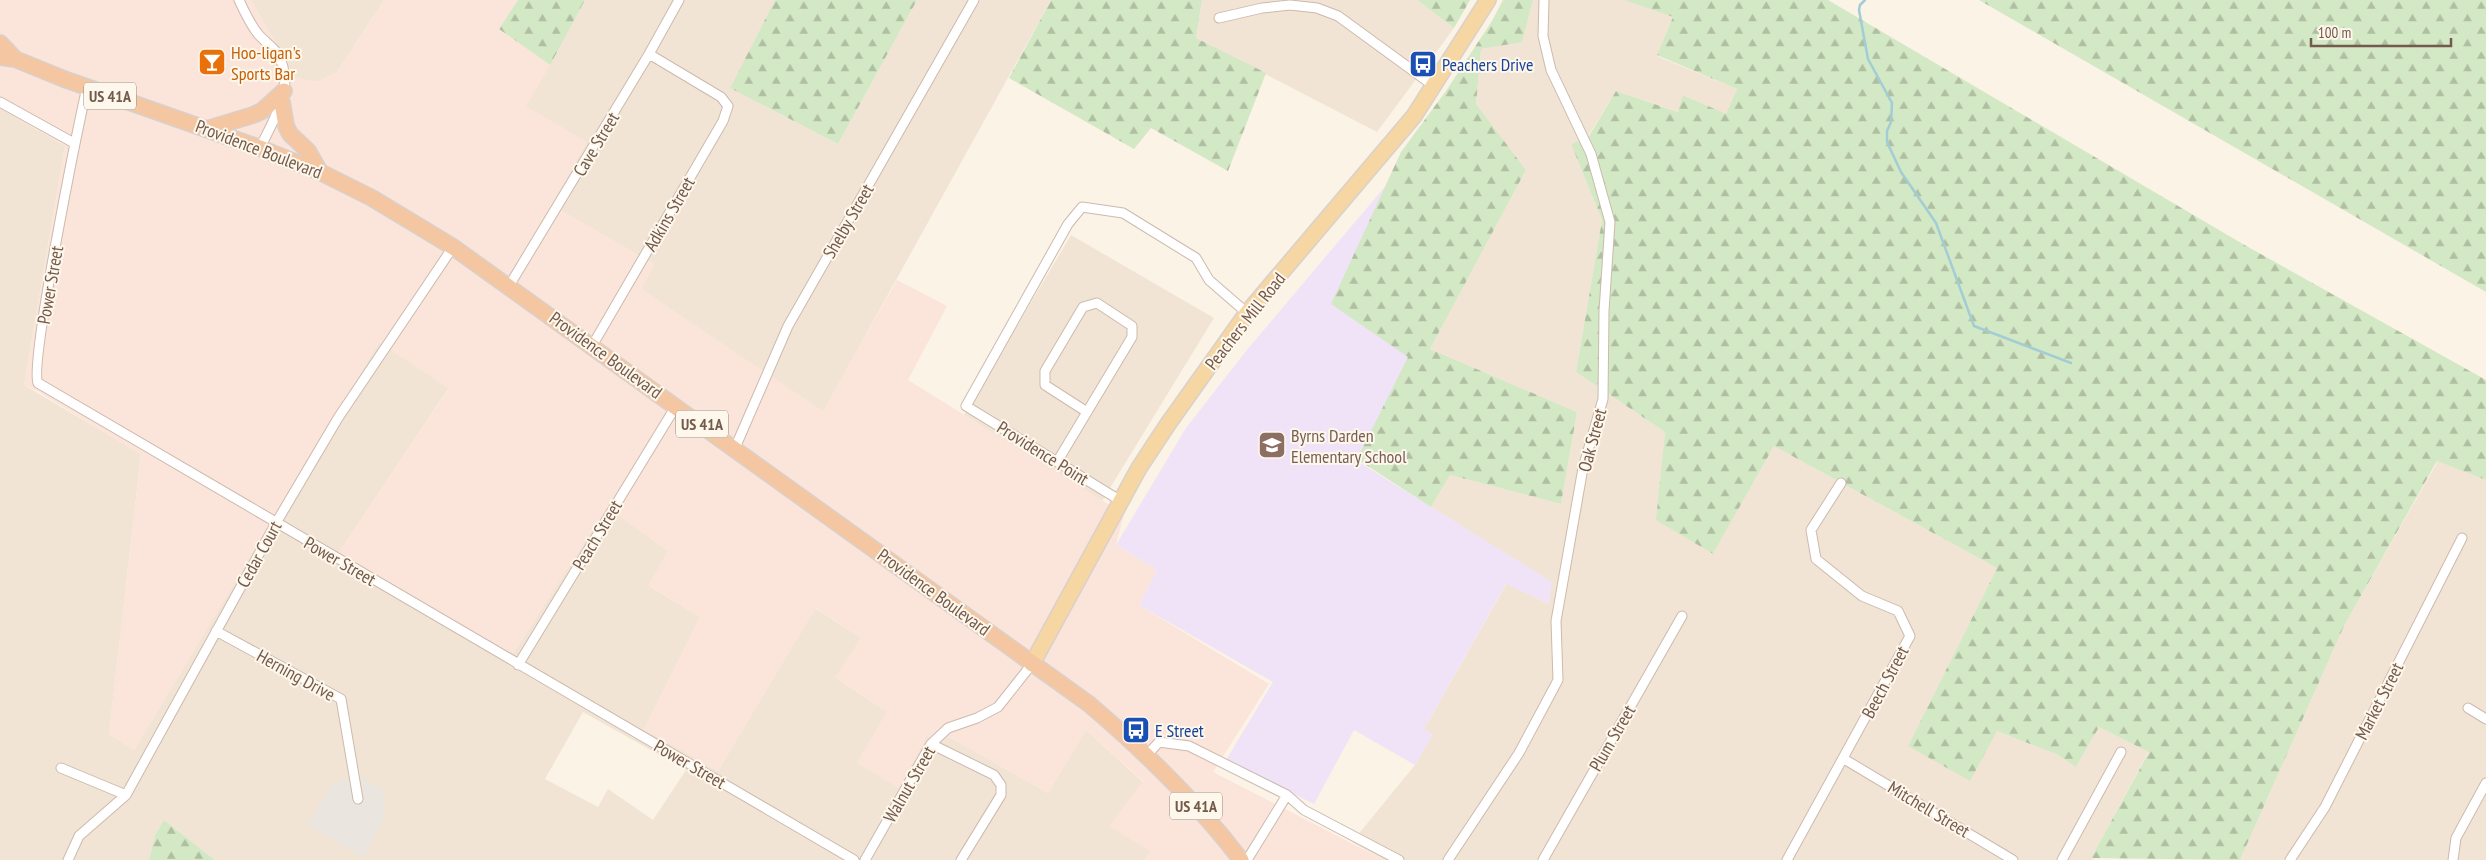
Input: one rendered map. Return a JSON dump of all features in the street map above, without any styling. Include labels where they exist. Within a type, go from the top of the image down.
[{"type":"highway","name":"US 41A","points":[[0,43],[15,59]]},
{"type":"highway","name":"US 41A","points":[[0,57],[15,59]]},
{"type":"highway","name":"Providence Boulevard","points":[[15,59],[87,87],[260,148],[320,172],[372,198],[453,246],[1089,704],[1188,796],[1241,860]]},
{"type":"highway","points":[[207,129],[253,115],[283,96],[286,126],[290,134],[308,151],[320,172]]},
{"type":"main road","name":"Peachers Mill Road","points":[[1032,664],[1121,501],[1168,424],[1247,313],[1392,145],[1434,86],[1488,0]]},
{"type":"street","points":[[238,0],[257,33],[276,52],[284,68],[283,96],[260,148]]},
{"type":"street","name":"Cave Street","points":[[509,286],[649,54],[679,0]]},
{"type":"street","name":"Shelby Street","points":[[735,448],[788,326],[974,0]]},
{"type":"street","name":"Oak Street","points":[[1448,860],[1519,753],[1558,680],[1556,620],[1583,468],[1603,398],[1604,311],[1610,222],[1591,154],[1551,70],[1543,36],[1544,0]]},
{"type":"street","points":[[1219,18],[1262,8],[1290,5],[1317,8],[1338,16],[1434,86]]},
{"type":"street","name":"Adkins Street","points":[[592,346],[726,114],[728,106],[726,101],[649,54]]},
{"type":"street","name":"Power Street","points":[[87,87],[74,143],[39,347],[35,373],[38,383],[854,860]]},
{"type":"street","points":[[0,102],[74,143]]},
{"type":"street","name":"Providence Point","points":[[1121,501],[966,406],[1047,259],[1082,207],[1123,213],[1196,258],[1208,280],[1247,313]]},
{"type":"street","name":"Cedar Court","points":[[68,860],[79,836],[126,795],[276,523],[338,418],[453,246]]},
{"type":"street","points":[[1057,462],[1087,412],[1132,336],[1132,326],[1097,303],[1084,307],[1045,371],[1044,378],[1045,385],[1087,412]]},
{"type":"street","name":"Peach Street","points":[[518,665],[676,406]]},
{"type":"street","name":"Beech Street","points":[[1787,860],[1910,636],[1898,611],[1862,596],[1816,559],[1811,530],[1840,482]]},
{"type":"street","name":"Market Street","points":[[2290,860],[2326,807],[2462,538]]},
{"type":"street","name":"Plum Street","points":[[1543,860],[1682,616]]},
{"type":"street","name":"Herning Drive","points":[[216,631],[341,699],[358,799]]},
{"type":"street","name":"Walnut Street","points":[[865,860],[931,744],[948,728],[977,718],[998,707],[1032,664]]},
{"type":"street","points":[[2468,708],[2486,719]]},
{"type":"street","points":[[1146,756],[1159,742],[1189,746],[1287,795],[1304,810],[1399,860]]},
{"type":"street","points":[[931,744],[994,776],[1001,786],[1001,795],[961,860]]},
{"type":"street","points":[[2062,860],[2121,752]]},
{"type":"street","name":"Mitchell Street","points":[[1844,759],[2013,860]]},
{"type":"street","points":[[61,768],[126,795]]},
{"type":"street","points":[[2453,860],[2456,838],[2486,783]]},
{"type":"street","points":[[1246,860],[1287,795]]},
{"type":"shaded area","points":[[0,0],[251,0],[295,77],[317,82],[337,72],[384,0],[518,0],[499,29],[550,65],[526,106],[587,142],[552,205],[654,264],[641,289],[823,411],[897,280],[947,306],[908,380],[1124,514],[1116,545],[1157,570],[1139,605],[1269,684],[1213,772],[1384,860],[1144,860],[1150,851],[1109,826],[1143,781],[1086,730],[1048,793],[951,738],[927,736],[899,788],[857,763],[887,712],[835,677],[861,638],[816,608],[718,771],[644,729],[700,617],[648,585],[668,551],[607,508],[512,655],[338,553],[449,389],[379,342],[134,750],[109,734],[141,455],[37,391],[24,385],[65,146],[0,108]]},
{"type":"shaded area","points":[[251,0],[384,0],[337,72],[317,82],[295,78]]},
{"type":"shaded area","points":[[585,0],[775,0],[730,88],[838,144],[917,0],[1051,0],[823,412],[641,289],[654,264],[551,205],[526,106]]},
{"type":"shaded area","name":"Peachers Drive","points":[[1202,0],[1417,0],[1454,28],[1377,132],[1196,38]]},
{"type":"shaded area","points":[[1533,0],[1624,0],[1673,17],[1657,56],[1737,89],[1726,115],[1684,95],[1679,112],[1616,91],[1588,136],[1571,144],[1602,220],[1576,372],[1665,432],[1657,520],[1713,554],[1774,446],[1997,568],[1908,746],[1997,731],[2056,754],[2076,767],[2099,727],[2149,751],[2091,858],[2095,860],[1384,860],[1352,842],[1415,765],[1432,734],[1424,729],[1507,583],[1549,604],[1551,582],[1431,507],[1450,475],[1561,504],[1577,412],[1430,349],[1526,170],[1476,105],[1481,49],[1522,41]]},
{"type":"shaded area","points":[[0,108],[65,146],[24,385],[141,454],[109,734],[134,750],[379,342],[449,388],[339,552],[512,655],[607,507],[668,551],[649,586],[700,617],[644,729],[718,771],[815,608],[861,638],[836,678],[887,712],[857,763],[926,736],[951,738],[1048,793],[1086,730],[1143,782],[1151,851],[1144,860],[215,860],[164,820],[155,835],[149,860],[0,860]],"holes":[[[583,712],[686,770],[653,820],[608,789],[598,807],[545,779]]]},
{"type":"shaded area","name":"Byrns Darden Elementary School","points":[[1393,177],[1489,229],[1359,462],[1552,582],[1549,604],[1506,584],[1424,729],[1433,734],[1415,765],[1354,730],[1314,804],[1226,760],[1273,682],[1139,605],[1157,570],[1116,545],[1186,428],[1246,351]]},
{"type":"shaded area","points":[[1071,235],[1214,318],[1102,501],[964,415]]},
{"type":"shaded area","points":[[2438,461],[2486,480],[2486,860],[2240,860],[2344,626]]},
{"type":"shaded area","points":[[364,778],[383,790],[385,817],[364,858],[307,825],[335,781]]},
{"type":"green space","points":[[518,0],[585,0],[550,65],[499,29]]},
{"type":"green space","points":[[775,0],[917,0],[838,144],[730,88]]},
{"type":"green space","points":[[1051,0],[1202,0],[1196,38],[1266,73],[1228,171],[1151,128],[1134,149],[1009,78]]},
{"type":"green space","points":[[1417,0],[1470,0],[1454,28]]},
{"type":"green space","points":[[1503,0],[1533,0],[1522,42],[1481,49],[1476,104],[1526,170],[1430,349],[1577,412],[1561,504],[1450,475],[1431,507],[1357,459],[1408,357],[1331,304],[1401,152],[1446,91],[1492,21]]},
{"type":"green space","points":[[1624,0],[1828,0],[2241,243],[2486,380],[2486,480],[2437,461],[2344,626],[2240,860],[2091,858],[2149,752],[2099,727],[2076,767],[2056,754],[1997,731],[1970,781],[1908,746],[1997,568],[1774,446],[1713,554],[1656,520],[1665,432],[1576,372],[1602,220],[1571,144],[1589,136],[1616,91],[1678,112],[1683,95],[1726,114],[1737,89],[1657,55],[1673,17]]},
{"type":"green space","points":[[1979,0],[2486,0],[2486,292]]},
{"type":"green space","points":[[164,820],[215,860],[149,860],[155,835]]},
{"type":"waterway","points":[[1865,0],[1860,5],[1859,10],[1868,59],[1892,103],[1887,142],[1901,172],[1936,223],[1974,326],[2071,363]]},
{"type":"place","name":"Hoo-ligan's Sports Bar","points":[[212,62]]},
{"type":"place","name":"Peachers Drive","points":[[1423,64]]},
{"type":"place","name":"Byrns Darden Elementary School","points":[[1272,445]]},
{"type":"place","name":"E Street","points":[[1136,730]]}]
